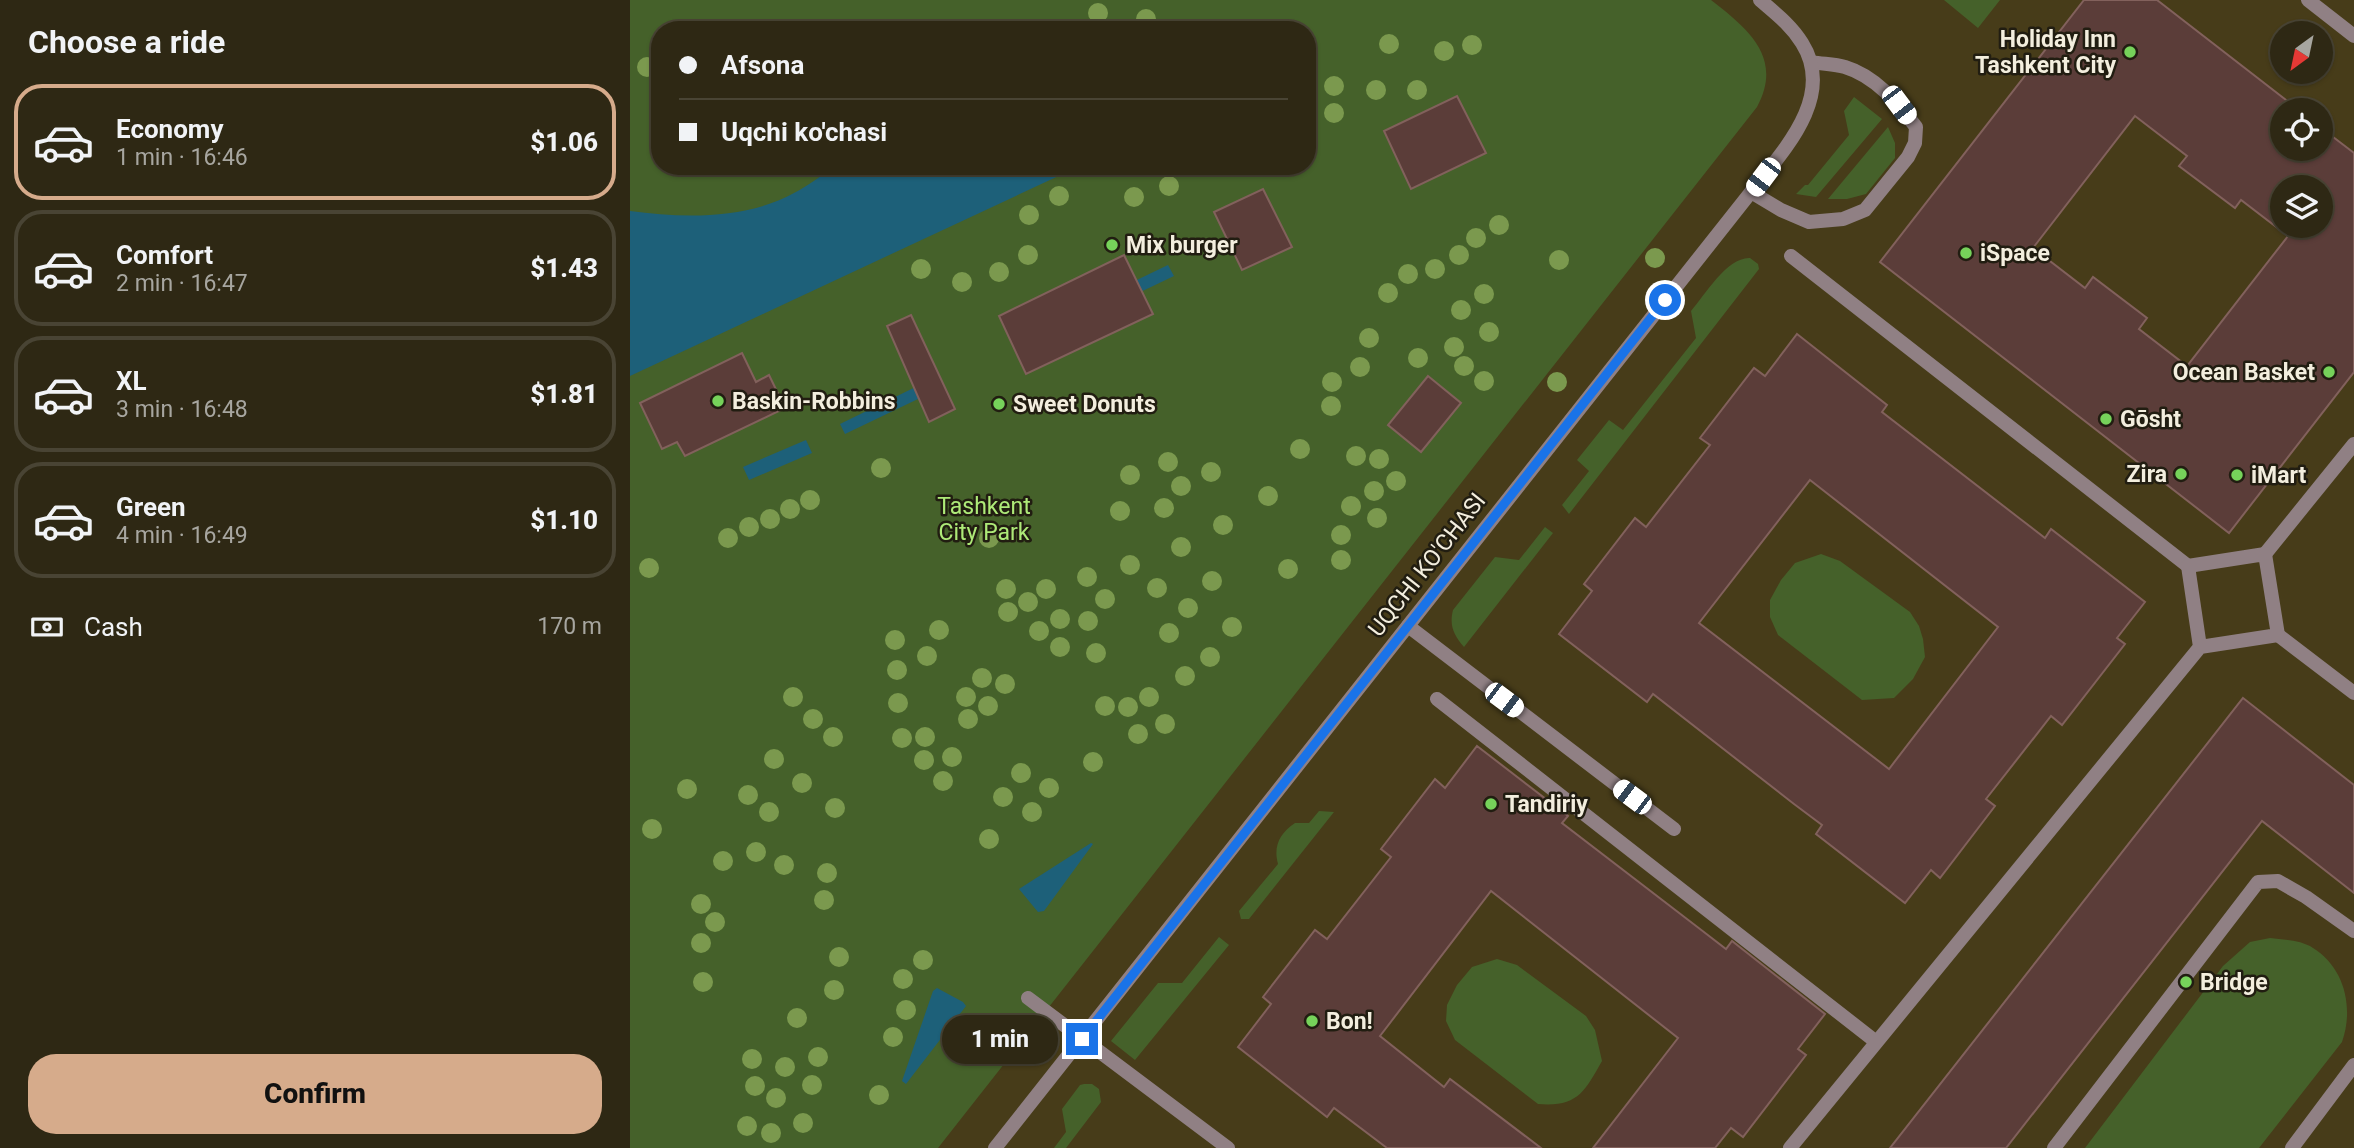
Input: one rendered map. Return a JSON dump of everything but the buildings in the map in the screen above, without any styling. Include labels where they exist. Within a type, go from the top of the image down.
[{"type":"street","points":[[1751,192],[1781,210],[1809,222],[1843,219],[1865,210],[1908,157],[1915,143],[1916,127],[1899,105],[1873,81],[1846,67],[1812,62],[1795,32],[1760,0]]},
{"type":"street","points":[[2308,0],[2354,36]]},
{"type":"street","name":"UQCHI KO'CHASI","points":[[995,1148],[1751,192],[1804,120],[1811,99],[1812,62]]},
{"type":"street","points":[[1791,256],[2188,566],[2200,647]]},
{"type":"street","points":[[2188,566],[2265,554],[2354,444]]},
{"type":"street","points":[[2265,554],[2278,635],[2354,694]]},
{"type":"street","points":[[1408,626],[1674,829]]},
{"type":"street","points":[[1790,1148],[2200,647],[2278,635]]},
{"type":"street","points":[[1437,699],[1875,1041]]},
{"type":"street","points":[[2054,1148],[2258,882],[2278,881],[2354,931]]},
{"type":"street","points":[[1028,998],[1228,1148]]},
{"type":"street","points":[[2292,1148],[2354,1065]]},
{"type":"shaded area","points":[[630,0],[2354,0],[2354,1148],[630,1148]]},
{"type":"green space","name":"Tashkent City Park","points":[[630,0],[1711,0],[1758,45],[1766,73],[1764,89],[1757,107],[938,1148],[630,1148]]},
{"type":"green space","points":[[1944,0],[2000,0],[1978,28]]},
{"type":"green space","points":[[1854,97],[1882,119],[1816,197],[1796,194],[1808,185],[1849,135],[1844,111]]},
{"type":"green space","points":[[1888,127],[1895,143],[1895,158],[1866,194],[1847,199],[1828,199]]},
{"type":"green space","points":[[1750,258],[1758,264],[1759,269],[1569,514],[1562,505],[1589,471],[1577,460],[1609,420],[1623,430],[1696,338],[1691,311],[1725,270],[1741,259]]},
{"type":"green space","points":[[1545,527],[1553,533],[1464,647],[1453,630],[1453,610],[1495,557],[1519,560]]},
{"type":"green space","points":[[1821,554],[1840,561],[1910,612],[1919,626],[1925,657],[1913,679],[1894,698],[1862,700],[1778,635],[1770,617],[1770,600],[1795,563]]},
{"type":"green space","points":[[1319,811],[1334,812],[1249,919],[1241,919],[1239,911],[1278,864],[1277,846],[1285,831],[1295,823],[1309,823]]},
{"type":"green space","points":[[1219,937],[1229,945],[1135,1060],[1111,1041],[1158,983],[1182,983]]},
{"type":"green space","points":[[2270,938],[2303,943],[2324,956],[2333,966],[2344,990],[2347,1016],[2342,1042],[2259,1148],[2085,1148],[2223,966],[2250,942]]},
{"type":"green space","points":[[1497,959],[1517,965],[1586,1016],[1595,1030],[1602,1061],[1590,1082],[1571,1100],[1538,1104],[1455,1040],[1446,1021],[1447,1005],[1457,985],[1472,967]]},
{"type":"green space","points":[[1092,1084],[1099,1089],[1101,1102],[1066,1148],[1054,1148],[1066,1132],[1062,1109],[1080,1085]]},
{"type":"water","points":[[822,175],[1061,175],[630,376],[630,211],[671,215],[735,212],[775,202]]},
{"type":"water","points":[[1168,265],[1174,276],[1019,350],[1014,339]]},
{"type":"water","points":[[938,376],[943,387],[845,434],[840,424]]},
{"type":"water","points":[[806,440],[812,453],[749,480],[743,467]]},
{"type":"water","points":[[1093,844],[1044,911],[1038,912],[1019,889]]},
{"type":"water","points":[[937,988],[966,1006],[906,1084],[902,1081],[933,991]]},
{"type":"place","name":"Holiday Inn Tashkent City","points":[[2130,52]]},
{"type":"place","name":"Mix burger","points":[[1112,245]]},
{"type":"place","name":"iSpace","points":[[1966,253]]},
{"type":"place","name":"Ocean Basket","points":[[2329,372]]},
{"type":"place","name":"Baskin-Robbins","points":[[718,401]]},
{"type":"place","name":"Sweet Donuts","points":[[999,404]]},
{"type":"place","name":"Gōsht","points":[[2106,419]]},
{"type":"place","name":"Zira","points":[[2181,474]]},
{"type":"place","name":"iMart","points":[[2237,475]]},
{"type":"place","name":"Tandiriy","points":[[1491,804]]},
{"type":"place","name":"Bridge","points":[[2186,982]]},
{"type":"place","name":"Bon!","points":[[1312,1021]]},
{"type":"route","points":[[1082,1039],[1665,300]]}]
